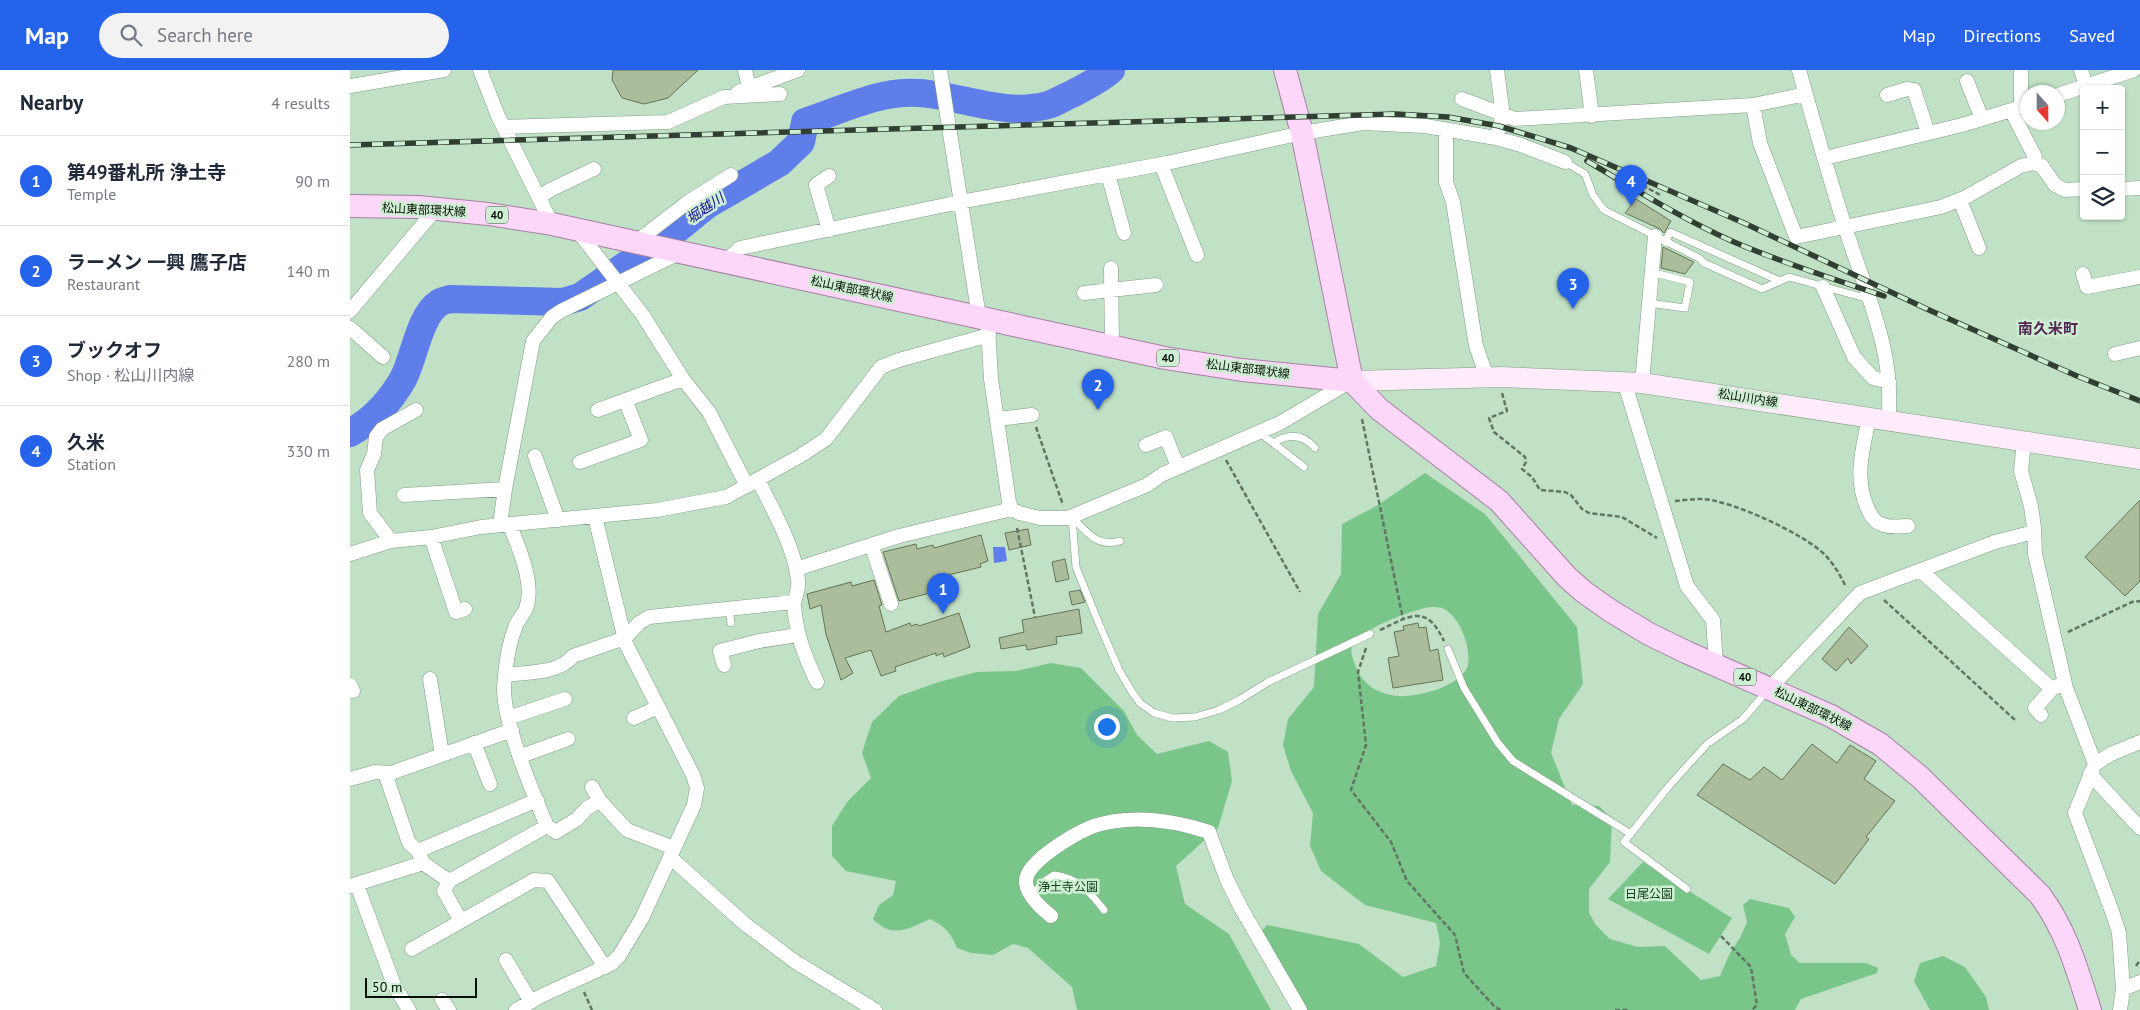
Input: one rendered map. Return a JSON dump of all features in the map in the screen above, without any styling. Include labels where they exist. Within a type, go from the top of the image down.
[{"type":"main road","points":[[1285,70],[1302,133],[1352,381]]},
{"type":"main road","name":"松山東部環状線","points":[[350,206],[436,209],[488,214],[552,224],[726,262],[985,323],[1112,346],[1165,358],[1242,370],[1352,381],[1379,409],[1499,501],[1567,577],[1584,592],[1649,634],[1831,716],[1880,744],[1920,777],[2026,880],[2053,912],[2063,931],[2090,1010]]},
{"type":"main road","name":"松山川内線","points":[[1352,381],[1495,377],[1633,382],[2140,459]]},
{"type":"street","points":[[350,86],[444,70]]},
{"type":"street","points":[[480,70],[503,127],[552,224]]},
{"type":"street","points":[[745,70],[749,88]]},
{"type":"street","points":[[503,127],[668,122],[724,97],[798,70]]},
{"type":"street","points":[[940,70],[960,202],[985,323],[991,379],[1009,502],[1012,509],[1019,513],[1040,518],[1070,517],[1147,485],[1178,467],[1280,423],[1331,395],[1352,381]]},
{"type":"street","points":[[1496,138],[1503,116],[1497,70]]},
{"type":"street","points":[[1586,70],[1592,116]]},
{"type":"street","points":[[1799,70],[1844,226],[1870,300],[1887,359],[1890,400],[1879,419],[1859,474],[1861,489],[1872,519],[1882,525],[1908,526]]},
{"type":"street","points":[[2021,70],[2021,85]]},
{"type":"street","points":[[2081,70],[2086,85]]},
{"type":"street","points":[[2089,85],[2134,70]]},
{"type":"street","points":[[1967,81],[1982,119]]},
{"type":"street","points":[[2065,93],[2080,88]]},
{"type":"street","points":[[1887,95],[1907,89],[1914,90],[1928,133]]},
{"type":"street","points":[[724,97],[780,94]]},
{"type":"street","points":[[1462,99],[1515,119],[1592,116],[1753,105],[1806,94]]},
{"type":"street","points":[[1753,105],[1760,142],[1796,237],[1941,207],[1960,200],[2021,166],[2033,164],[2042,166],[2055,185],[2065,190],[2080,189]]},
{"type":"street","points":[[1825,158],[2020,108]]},
{"type":"street","points":[[726,262],[740,248],[960,202],[1161,164],[1302,133],[1363,123],[1425,126],[1496,138],[1521,145],[1565,162]]},
{"type":"street","points":[[2027,130],[2035,156],[2033,164]]},
{"type":"street","points":[[1446,131],[1446,182],[1453,202],[1476,346],[1495,377]]},
{"type":"street","points":[[1161,164],[1197,255]]},
{"type":"street","points":[[539,197],[594,169]]},
{"type":"street","points":[[1108,174],[1124,233]]},
{"type":"street","points":[[639,243],[688,202],[731,175]]},
{"type":"street","points":[[829,176],[816,185],[829,230]]},
{"type":"street","points":[[2125,189],[2140,188]]},
{"type":"street","points":[[1960,200],[1979,248]]},
{"type":"street","points":[[350,311],[436,209]]},
{"type":"street","points":[[576,229],[642,314],[683,379],[709,412],[781,527],[796,569],[799,592],[794,602],[798,634],[804,655],[818,682]]},
{"type":"street","points":[[1660,239],[1651,272],[1649,303],[1633,382],[1661,503],[1687,586],[1713,620],[1716,664]]},
{"type":"street","points":[[600,802],[587,808],[577,820],[556,832],[547,826],[510,724],[504,688],[512,637],[519,619],[527,606],[528,585],[517,544],[505,524],[505,489],[533,341],[552,317],[615,279],[676,252]]},
{"type":"street","points":[[1111,268],[1112,346]]},
{"type":"street","points":[[2084,274],[2087,287],[2140,277]]},
{"type":"street","points":[[1084,293],[1156,285]]},
{"type":"street","points":[[1822,287],[1854,357],[1873,378],[1889,382]]},
{"type":"street","points":[[350,554],[391,542],[505,524],[657,510],[726,497],[826,439],[881,367],[985,323]]},
{"type":"street","points":[[350,328],[383,357]]},
{"type":"street","points":[[2115,354],[2140,348]]},
{"type":"street","points":[[598,410],[626,402],[683,379]]},
{"type":"street","points":[[580,462],[641,440],[626,402]]},
{"type":"street","points":[[391,542],[370,514],[367,470],[374,454],[376,437],[382,428],[416,410]]},
{"type":"street","points":[[997,419],[1032,415]]},
{"type":"street","points":[[1146,445],[1166,437],[1178,467]]},
{"type":"street","points":[[2024,441],[2021,471],[2031,506],[2035,554],[2064,682],[2092,769],[2140,828]]},
{"type":"street","points":[[534,456],[558,520]]},
{"type":"street","points":[[404,495],[505,489]]},
{"type":"street","points":[[796,569],[899,536],[1012,509]]},
{"type":"street","points":[[516,1010],[611,964],[619,956],[642,918],[694,805],[697,788],[693,775],[658,708],[625,638],[595,516]]},
{"type":"street","points":[[1770,688],[1860,593],[1995,542],[2034,532]]},
{"type":"street","points":[[431,537],[456,612],[465,609]]},
{"type":"street","points":[[874,544],[873,550],[891,604]]},
{"type":"street","points":[[1920,570],[2052,689]]},
{"type":"street","points":[[506,675],[557,668],[574,656],[625,638],[639,623],[649,617],[661,614],[730,616],[794,602]]},
{"type":"street","points":[[724,664],[720,651],[798,634]]},
{"type":"street","points":[[430,678],[442,755]]},
{"type":"street","points":[[2041,715],[2035,708],[2052,689],[2064,682]]},
{"type":"street","points":[[351,775],[375,772],[391,773],[474,744],[510,724],[565,699]]},
{"type":"street","points":[[634,718],[658,708]]},
{"type":"street","points":[[521,756],[568,739]]},
{"type":"street","points":[[2120,1010],[2123,989],[2119,934],[2075,812],[2092,769],[2111,754],[2140,742]]},
{"type":"street","points":[[474,744],[490,784]]},
{"type":"street","points":[[385,773],[409,843],[420,857],[449,881]]},
{"type":"street","points":[[592,787],[600,802],[627,830],[672,852],[745,924],[794,961],[875,1010]]},
{"type":"street","points":[[410,1010],[394,985],[353,886],[420,857],[537,800]]},
{"type":"street","points":[[1051,916],[1041,908],[1032,896],[1026,882],[1028,871],[1039,860],[1090,828],[1128,820],[1162,822],[1209,832],[1227,880],[1241,908],[1300,1010]]},
{"type":"street","points":[[461,921],[444,891],[449,881],[547,826]]},
{"type":"street","points":[[412,949],[534,880],[542,880],[548,882],[605,967]]},
{"type":"street","points":[[506,960],[531,1002]]},
{"type":"street","points":[[2123,989],[2140,982]]},
{"type":"lane","points":[[1565,162],[1585,174],[1593,195],[1604,210],[1699,258],[1704,263],[1762,290],[1789,277],[1870,300]]},
{"type":"lane","points":[[1660,239],[1670,232],[1780,281]]},
{"type":"lane","points":[[1649,303],[1685,308],[1690,282],[1651,272]]},
{"type":"lane","points":[[1259,432],[1304,467]]},
{"type":"lane","points":[[1273,443],[1281,438],[1299,436],[1308,440],[1315,448]]},
{"type":"lane","points":[[1070,517],[1090,536],[1102,542],[1110,544],[1120,541]]},
{"type":"lane","points":[[1070,517],[1076,567],[1100,626],[1119,670],[1132,692],[1140,703],[1154,713],[1173,718],[1195,717],[1219,710],[1268,682],[1370,634]]},
{"type":"lane","points":[[1448,649],[1464,688],[1498,743],[1513,761],[1631,834]]},
{"type":"lane","points":[[1687,889],[1624,842],[1669,786],[1707,744],[1743,719],[1770,688]]},
{"type":"lane","points":[[1032,896],[1043,882],[1054,875],[1067,877],[1081,884],[1104,910]]},
{"type":"path","points":[[1623,194],[1631,179],[1662,196]]},
{"type":"path","points":[[1495,377],[1507,411],[1489,418],[1494,432],[1525,457],[1526,462],[1522,469],[1532,477],[1540,490],[1571,495],[1582,509],[1589,513],[1622,517],[1658,539],[1673,542]]},
{"type":"path","points":[[1032,415],[1070,517]]},
{"type":"path","points":[[1362,419],[1404,620]]},
{"type":"path","points":[[1220,449],[1300,592]]},
{"type":"path","points":[[1661,503],[1702,499],[1715,502],[1750,512],[1804,539],[1824,554],[1837,570],[1853,600]]},
{"type":"path","points":[[1012,509],[1035,617]]},
{"type":"path","points":[[1883,599],[2015,720]]},
{"type":"path","points":[[2055,638],[2132,602],[2140,601]]},
{"type":"path","points":[[1448,649],[1440,631],[1431,619],[1419,615],[1370,634],[1358,672],[1366,745],[1351,790],[1391,842],[1407,880],[1455,935],[1464,973],[1501,1010]]},
{"type":"path","points":[[1721,936],[1751,967],[1757,1006],[1752,1010]]},
{"type":"path","points":[[579,979],[592,1010]]},
{"type":"path","points":[[1615,1010],[1629,1010]]},
{"type":"green space","points":[[1425,473],[1485,514],[1577,627],[1583,684],[1559,719],[1551,753],[1572,805],[1599,806],[1612,819],[1610,862],[1589,889],[1589,913],[1596,925],[1610,939],[1638,947],[1665,946],[1701,980],[1720,976],[1747,922],[1743,905],[1750,899],[1789,908],[1795,917],[1785,934],[1791,955],[1800,963],[1866,963],[1878,968],[1877,973],[1801,999],[1795,1010],[1305,1010],[1257,936],[1267,925],[1359,944],[1403,977],[1436,966],[1440,943],[1436,923],[1365,905],[1321,871],[1310,846],[1313,813],[1291,771],[1283,745],[1288,719],[1314,687],[1318,614],[1341,574],[1342,524],[1378,505]],"holes":[[[1432,607],[1442,608],[1448,612],[1464,634],[1468,661],[1467,668],[1462,675],[1444,687],[1410,696],[1391,695],[1380,692],[1366,683],[1353,658],[1352,647],[1356,640],[1387,621]]]},
{"type":"green space","name":"浄土寺公園","points":[[1051,663],[1081,668],[1124,711],[1137,735],[1157,754],[1209,741],[1228,752],[1232,781],[1218,828],[1176,866],[1185,904],[1229,934],[1271,1010],[1077,1010],[1072,987],[1028,948],[1013,944],[993,955],[971,953],[957,948],[947,930],[930,919],[900,930],[887,929],[880,925],[873,919],[879,905],[893,895],[896,881],[846,871],[832,856],[832,826],[847,802],[871,778],[862,753],[872,722],[899,696],[939,682],[977,672],[1016,671]]},
{"type":"green space","name":"日尾公園","points":[[1643,862],[1732,918],[1709,954],[1608,899]]},
{"type":"green space","points":[[1943,956],[1965,967],[1986,997],[1989,1010],[1930,1010],[1914,981],[1920,963]]},
{"type":"water","points":[[993,547],[1005,547],[1007,561],[994,563]]},
{"type":"building","points":[[613,70],[698,70],[668,98],[644,104],[622,98],[612,80]]},
{"type":"building","points":[[1636,199],[1671,221],[1664,233],[1660,229],[1625,213]]},
{"type":"building","points":[[1663,247],[1694,262],[1685,274],[1661,268]]},
{"type":"building","points":[[2140,500],[2140,581],[2125,596],[2085,557]]},
{"type":"building","points":[[1028,529],[1031,545],[1009,550],[1005,533]]},
{"type":"building","points":[[981,535],[988,561],[980,564],[981,567],[936,578],[938,591],[899,601],[883,552],[916,544],[917,549],[933,545],[934,548]]},
{"type":"building","points":[[1065,559],[1069,579],[1056,582],[1052,562]]},
{"type":"building","points":[[874,580],[882,605],[879,606],[886,632],[910,623],[911,626],[917,624],[919,626],[959,613],[970,647],[944,657],[943,653],[936,656],[936,653],[895,667],[896,671],[881,676],[871,650],[845,658],[853,673],[841,680],[826,634],[821,605],[810,609],[807,594],[851,582],[852,586]]},
{"type":"building","points":[[1080,590],[1085,602],[1072,605],[1069,592]]},
{"type":"building","points":[[1079,609],[1082,633],[1056,637],[1057,644],[1027,650],[1026,645],[1001,649],[999,638],[1024,632],[1022,620]]},
{"type":"building","points":[[1418,623],[1419,628],[1426,627],[1430,651],[1438,649],[1443,680],[1393,688],[1388,658],[1399,656],[1394,632],[1404,630],[1403,626]]},
{"type":"building","points":[[1849,627],[1868,646],[1851,664],[1848,658],[1836,671],[1822,659]]},
{"type":"building","points":[[1812,744],[1837,763],[1850,745],[1876,761],[1864,779],[1895,801],[1866,837],[1869,839],[1835,884],[1697,795],[1723,764],[1750,780],[1764,767],[1782,780]]},
{"type":"waterway","name":"堀越川","points":[[350,433],[387,403],[398,387],[407,371],[426,318],[440,302],[450,299],[563,302],[580,297],[675,231],[707,205],[779,163],[801,142],[805,122],[861,102],[904,93],[935,95],[1015,109],[1032,108],[1057,101],[1092,83],[1111,70]]},
{"type":"railway","points":[[350,145],[1395,114],[1448,117],[1499,126],[1571,148],[1744,223],[1929,310],[2077,376],[2140,401]]},
{"type":"railway","points":[[1587,161],[1677,214],[1734,242],[1790,264],[1884,296]]},
{"type":"place","name":"久米","points":[[1631,206]]},
{"type":"place","name":"ブックオフ","points":[[1573,309]]},
{"type":"place","name":"ラーメン 一興 鷹子店","points":[[1098,410]]},
{"type":"place","name":"第49番札所 浄土寺","points":[[943,614]]},
{"type":"district","name":"南久米町","points":[[2048,329]]}]
